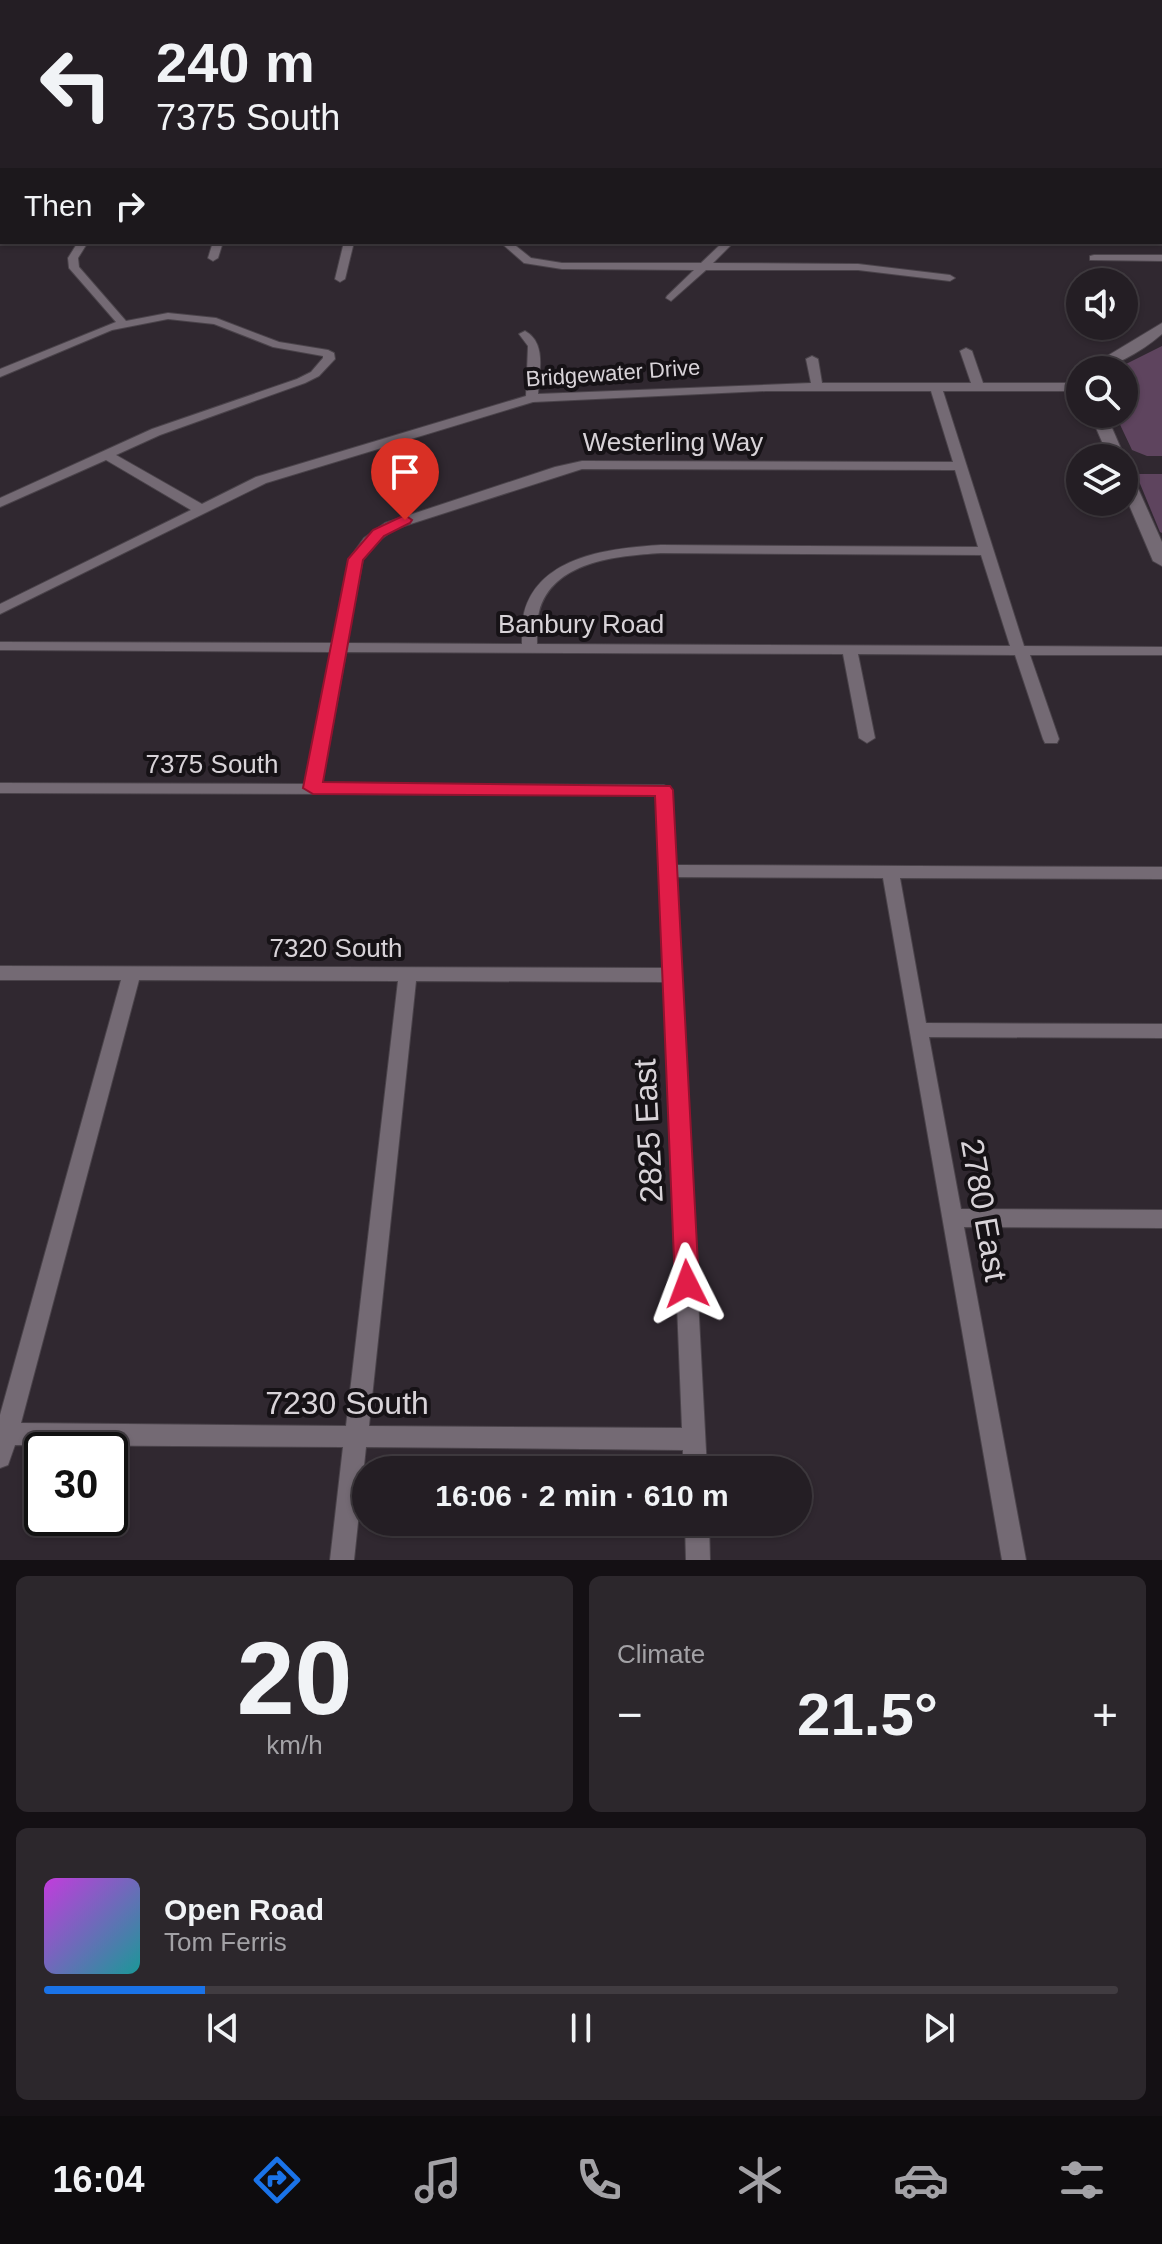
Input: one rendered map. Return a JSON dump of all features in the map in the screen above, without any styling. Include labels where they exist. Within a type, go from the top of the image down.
[{"type":"street","points":[[82,244],[73,258],[74,268],[122,323]]},
{"type":"street","points":[[213,258],[217,244]]},
{"type":"street","points":[[340,279],[349,244]]},
{"type":"street","points":[[507,244],[528,261],[562,266],[858,267],[950,278]]},
{"type":"street","points":[[671,298],[727,244]]},
{"type":"street","points":[[1094,258],[1162,258]]},
{"type":"street","points":[[0,373],[122,323],[168,316],[200,318],[231,325],[277,345],[328,353],[324,367],[315,374],[173,425],[0,503]]},
{"type":"street","points":[[1117,356],[1148,339],[1162,327]]},
{"type":"street","points":[[525,334],[534,346],[532,398]]},
{"type":"street","points":[[966,351],[978,387]]},
{"type":"street","points":[[812,359],[817,386]]},
{"type":"street","name":"Bridgewater Drive","points":[[0,610],[273,475],[532,398],[817,386],[1066,387]]},
{"type":"street","points":[[936,387],[1013,639],[1026,661],[1051,739]]},
{"type":"street","points":[[107,455],[200,509]]},
{"type":"street","name":"Westerling Way","points":[[313,788],[356,559],[379,533],[405,520],[559,470],[594,465],[960,466]]},
{"type":"street","points":[[1138,507],[1162,561]]},
{"type":"street","points":[[529,648],[532,611],[543,590],[563,572],[579,564],[617,553],[661,549],[986,551]]},
{"type":"street","name":"Banbury Road","points":[[0,646],[1162,651]]},
{"type":"street","points":[[850,650],[867,738]]},
{"type":"street","name":"7375 South","points":[[0,788],[664,790]]},
{"type":"street","name":"2825 East","points":[[664,790],[695,1456]]},
{"type":"street","points":[[668,871],[1162,873]]},
{"type":"street","name":"2780 East","points":[[890,872],[1014,1560]]},
{"type":"street","name":"7320 South","points":[[0,973],[673,975]]},
{"type":"street","points":[[2,1442],[132,973]]},
{"type":"street","points":[[342,1560],[408,974]]},
{"type":"street","points":[[919,1030],[1162,1031]]},
{"type":"street","points":[[952,1218],[1162,1219]]},
{"type":"street","name":"7230 South","points":[[2,1442],[356,1435],[694,1439]]},
{"type":"street","points":[[697,1536],[698,1560]]},
{"type":"shaded area","points":[[1162,346],[1162,456],[1138,452],[1138,444],[1129,444],[1122,428],[1138,428],[1138,358]]},
{"type":"shaded area","points":[[1138,474],[1162,474],[1160,532],[1138,479]]},
{"type":"route","points":[[405,520],[379,533],[361,549],[356,559],[313,788],[664,790],[687,1284]]}]
